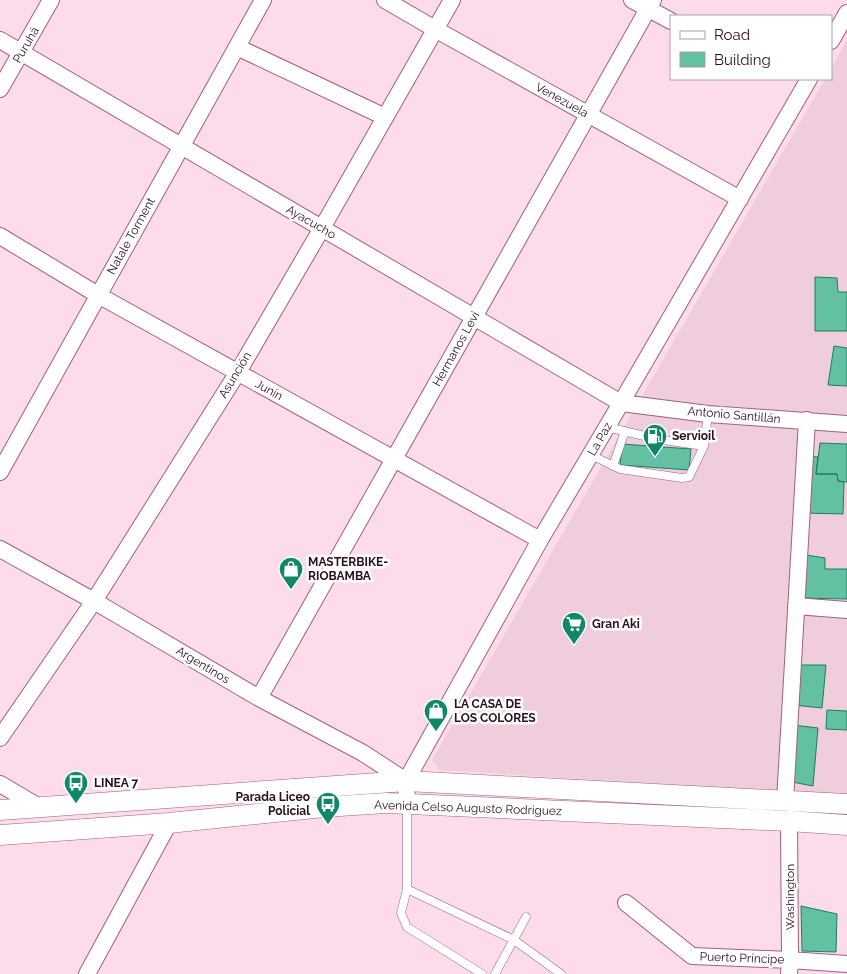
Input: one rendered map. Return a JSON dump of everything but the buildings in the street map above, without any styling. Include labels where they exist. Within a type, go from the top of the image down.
[{"type":"street","name":"Puruhá","points":[[0,89],[51,0]]},
{"type":"street","name":"Natale Torment","points":[[0,472],[263,0]]},
{"type":"street","name":"Venezuela","points":[[385,0],[740,198]]},
{"type":"street","name":"Asunción","points":[[0,738],[94,601],[238,372],[452,0]]},
{"type":"street","points":[[632,0],[651,4],[670,20]]},
{"type":"street","name":"Hermanos Levi","points":[[259,698],[651,4]]},
{"type":"street","points":[[832,39],[847,13]]},
{"type":"street","name":"Ayacucho","points":[[0,40],[621,403]]},
{"type":"street","points":[[237,47],[385,117]]},
{"type":"street","name":"La Paz","points":[[406,781],[540,540],[808,80]]},
{"type":"street","name":"Junín","points":[[0,236],[98,295],[540,540]]},
{"type":"street","name":"Antonio Santillán","points":[[621,403],[708,414],[847,424]]},
{"type":"street","points":[[785,801],[807,420]]},
{"type":"street","name":"Argentinos","points":[[0,549],[94,601],[259,698],[363,753],[406,781]]},
{"type":"street","points":[[796,606],[847,610]]},
{"type":"street","points":[[406,781],[407,804]]},
{"type":"street","name":"Avenida Celso Augusto Rodriguez","points":[[0,810],[406,781],[847,804]]},
{"type":"street","points":[[0,784],[39,807]]},
{"type":"street","name":"Avenida Celso Augusto Rodriguez","points":[[0,835],[169,823],[324,807],[386,803],[847,825]]},
{"type":"street","name":"Washington","points":[[789,821],[789,967]]},
{"type":"street","points":[[87,974],[169,823]]},
{"type":"street","name":"Puerto Príncipe","points":[[626,903],[692,956],[789,967],[847,964]]},
{"type":"lane","points":[[590,456],[620,469],[682,478],[689,477],[704,446],[708,414]]},
{"type":"lane","points":[[607,427],[657,439],[704,446]]},
{"type":"lane","points":[[613,466],[625,432]]},
{"type":"lane","points":[[407,804],[407,889],[401,913],[407,927],[482,974]]},
{"type":"lane","points":[[407,889],[514,940],[560,974]]},
{"type":"lane","points":[[494,974],[526,916]]},
{"type":"shaded area","points":[[847,40],[847,796],[439,770],[432,760],[824,80],[832,80],[832,66]]},
{"type":"place","name":"Servioil","points":[[655,457]]},
{"type":"place","name":"MASTERBIKE- RIOBAMBA","points":[[291,590]]},
{"type":"place","name":"Gran Aki","points":[[574,645]]},
{"type":"place","name":"LA CASA DE LOS COLORES","points":[[436,732]]},
{"type":"place","name":"LINEA 7","points":[[76,804]]},
{"type":"place","name":"Parada Liceo Policial","points":[[328,825]]}]
